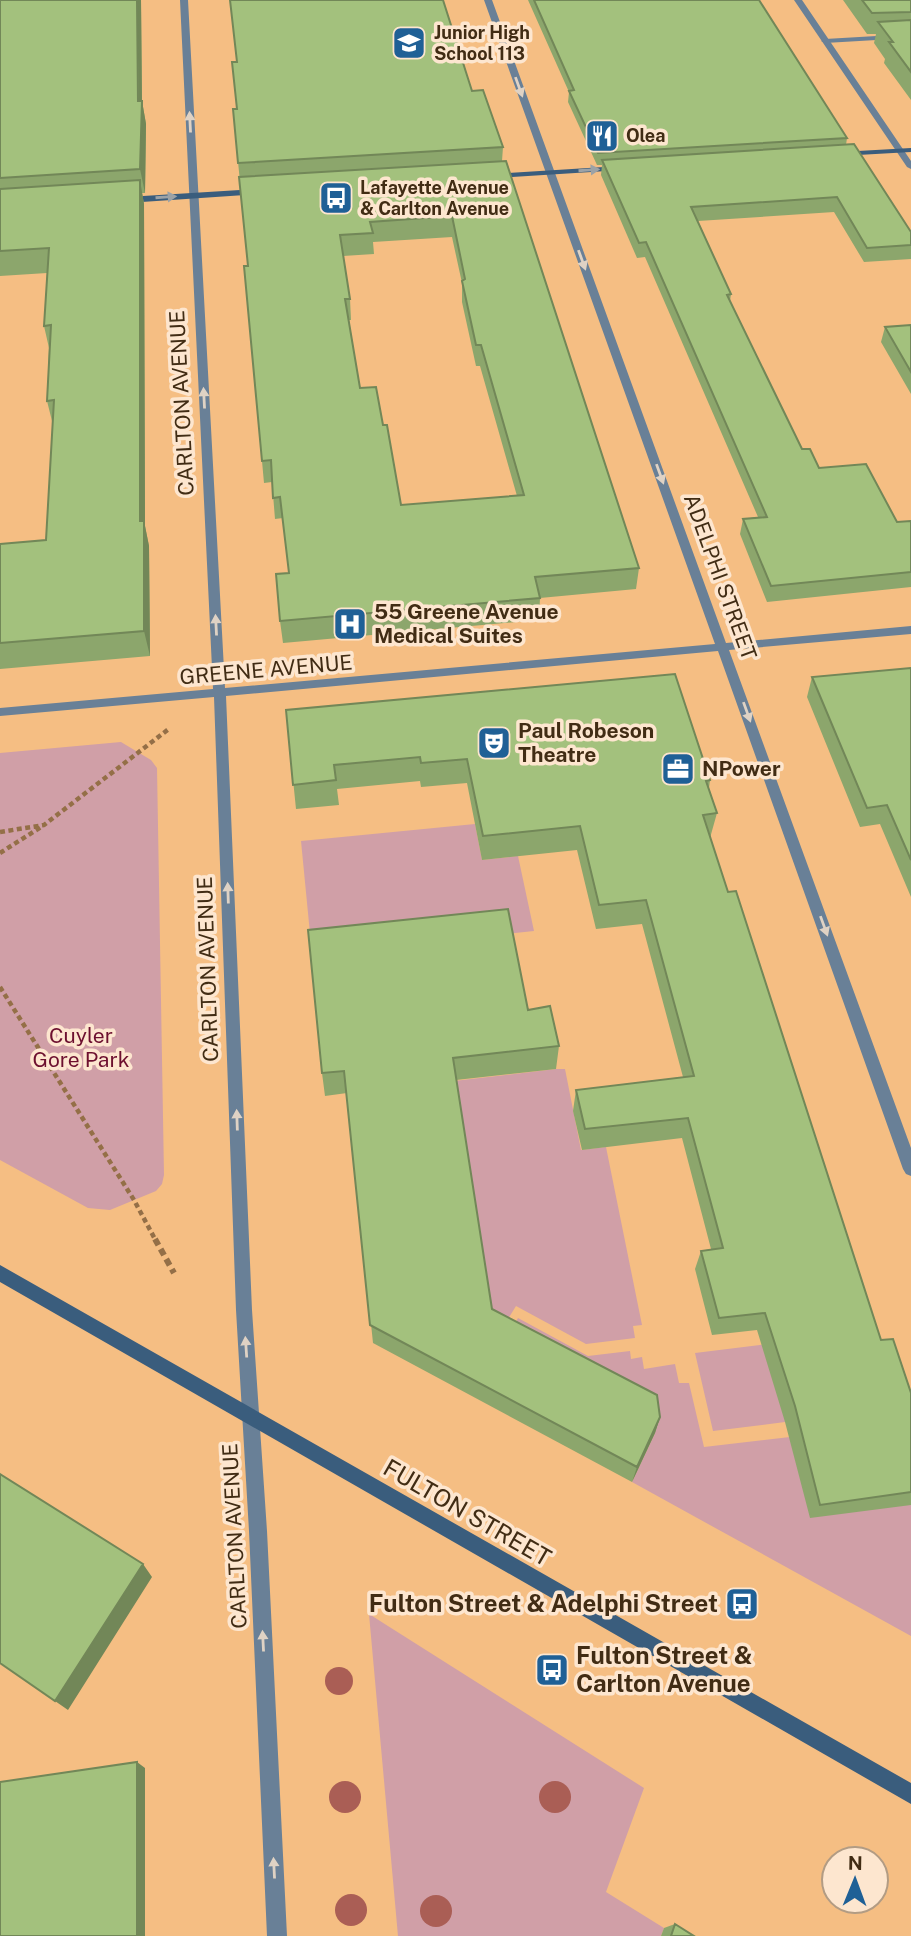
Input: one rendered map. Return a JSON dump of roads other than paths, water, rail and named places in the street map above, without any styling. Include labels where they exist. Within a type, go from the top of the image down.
[{"type":"main road","points":[[825,155],[911,150]]},
{"type":"main road","points":[[480,177],[633,168]]},
{"type":"main road","points":[[121,200],[267,191]]},
{"type":"main road","name":"FULTON STREET","points":[[0,1273],[911,1794]]},
{"type":"street","name":"CARLTON AVENUE","points":[[184,0],[220,693],[244,1310],[277,1936]]},
{"type":"street","name":"ADELPHI STREET","points":[[488,0],[908,1152],[911,1169]]},
{"type":"street","points":[[797,0],[911,167]]},
{"type":"street","points":[[825,41],[911,36]]},
{"type":"street","name":"GREENE AVENUE","points":[[0,712],[911,630]]},
{"type":"place","name":"Junior High School 113","points":[[409,43]]},
{"type":"place","name":"Olea","points":[[602,136]]},
{"type":"place","name":"Lafayette Avenue & Carlton Avenue","points":[[336,198]]},
{"type":"place","name":"55 Greene Avenue Medical Suites","points":[[350,624]]},
{"type":"place","name":"Paul Robeson Theatre","points":[[494,743]]},
{"type":"place","name":"NPower","points":[[678,769]]},
{"type":"place","name":"Fulton Street & Adelphi Street","points":[[742,1604]]},
{"type":"place","name":"Fulton Street & Carlton Avenue","points":[[552,1670]]},
{"type":"park label","name":"Cuyler Gore Park","points":[[81,1048]]}]
